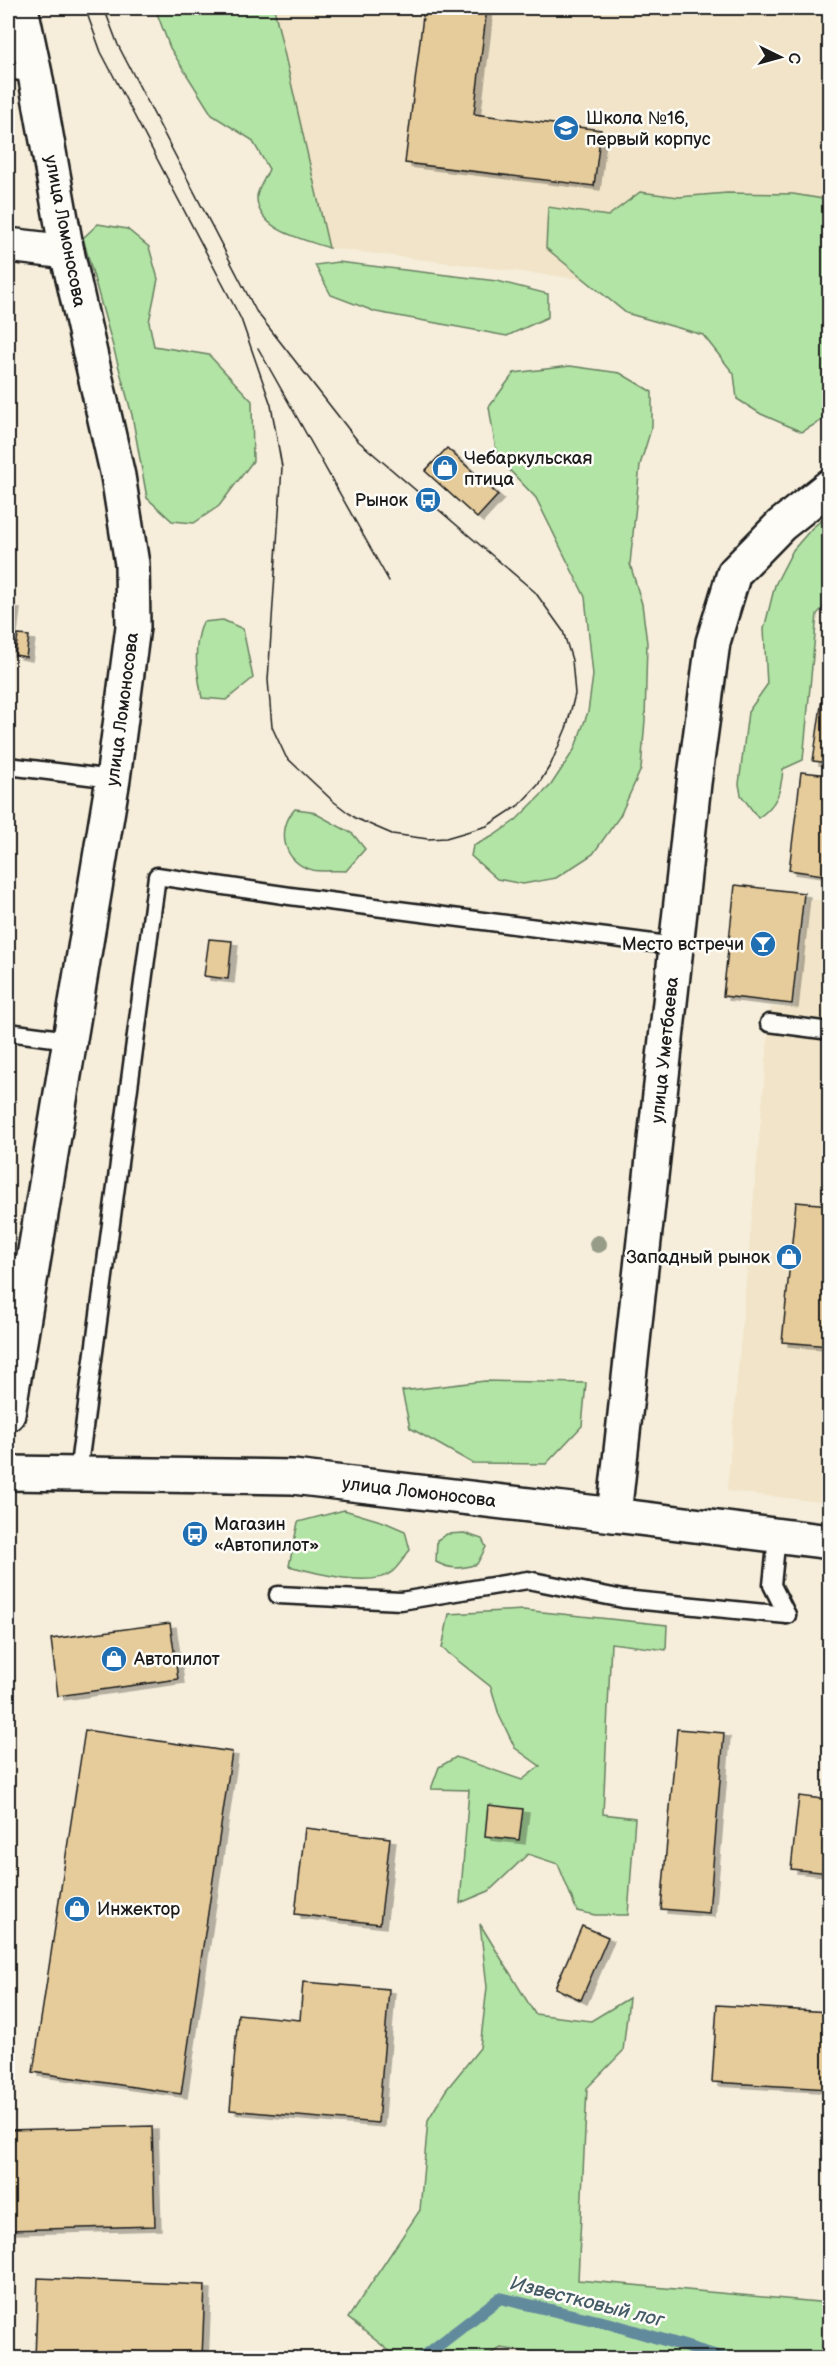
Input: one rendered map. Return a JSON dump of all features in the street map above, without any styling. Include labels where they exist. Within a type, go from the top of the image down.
[{"type":"street","name":"улица Ломоносова","points":[[8,1414],[20,1265],[69,1040],[113,779],[133,627],[132,564],[118,476],[67,252],[22,72],[21,8]]},
{"type":"street","points":[[8,245],[67,252]]},
{"type":"street","name":"улица Уметбаева","points":[[614,1515],[676,946],[713,642],[734,573],[781,525],[830,486]]},
{"type":"street","name":"улица Ломоносова","points":[[8,1473],[293,1478],[830,1542]]},
{"type":"lane","points":[[8,766],[113,779]]},
{"type":"lane","points":[[78,1473],[158,876],[302,898],[676,946]]},
{"type":"lane","points":[[769,1023],[830,1031]]},
{"type":"lane","points":[[8,1032],[69,1040]]},
{"type":"lane","points":[[278,1595],[401,1601],[528,1581],[623,1599],[786,1615],[772,1585],[777,1536]]},
{"type":"shaded area","name":"Школа №16, первый корпус","points":[[274,8],[829,8],[829,310],[329,248]]},
{"type":"shaded area","name":"Западный рынок","points":[[808,899],[829,901],[829,1503],[727,1491],[771,1007],[795,1008]]},
{"type":"green space","points":[[155,8],[274,8],[329,248],[283,232],[264,218],[257,196],[269,169],[252,140],[212,115],[170,48]]},
{"type":"green space","points":[[640,192],[679,197],[727,193],[793,194],[829,200],[829,416],[802,432],[761,414],[737,399],[734,374],[703,335],[626,313],[546,248],[548,207],[608,216]]},
{"type":"green space","points":[[98,224],[127,229],[149,247],[158,279],[149,322],[154,346],[209,355],[252,401],[253,461],[219,506],[194,523],[172,521],[147,498],[132,415],[83,238]]},
{"type":"green space","points":[[338,262],[497,281],[548,294],[548,317],[507,336],[376,312],[331,295],[315,265]]},
{"type":"green space","points":[[570,366],[620,373],[652,392],[652,426],[640,465],[630,564],[642,604],[647,643],[641,769],[620,816],[593,854],[556,878],[523,884],[497,879],[471,856],[473,846],[516,820],[551,785],[574,750],[588,712],[593,675],[585,597],[536,498],[497,457],[489,407],[514,373]]},
{"type":"green space","points":[[829,514],[829,602],[817,614],[803,760],[783,769],[781,785],[774,803],[758,818],[741,795],[739,784],[748,712],[767,685],[764,629],[775,585],[793,550],[812,528]]},
{"type":"green space","points":[[223,620],[243,629],[253,678],[226,700],[202,698],[196,660],[200,632],[203,622]]},
{"type":"green space","points":[[295,809],[311,811],[353,834],[365,849],[346,871],[316,871],[302,866],[289,853],[284,835],[289,817]]},
{"type":"green space","points":[[485,1381],[586,1383],[582,1426],[546,1464],[472,1463],[410,1428],[402,1391]]},
{"type":"green space","points":[[344,1510],[405,1531],[410,1550],[395,1570],[383,1577],[357,1579],[342,1578],[289,1566],[298,1522]]},
{"type":"green space","points":[[464,1533],[482,1539],[486,1547],[477,1564],[456,1568],[436,1562],[437,1540],[447,1534]]},
{"type":"green space","points":[[523,1610],[667,1625],[666,1650],[611,1643],[603,1814],[635,1818],[628,1915],[595,1915],[577,1911],[558,1864],[528,1854],[489,1891],[460,1903],[469,1790],[431,1789],[439,1767],[456,1757],[522,1780],[540,1766],[515,1748],[499,1715],[491,1687],[442,1648],[449,1614]]},
{"type":"green space","points":[[480,1924],[535,2014],[591,2021],[629,1998],[623,2051],[587,2088],[578,2280],[829,2303],[829,2358],[566,2358],[501,2348],[484,2358],[398,2358],[348,2318],[420,2210],[428,2120],[446,2090],[480,2048],[487,1987]]},
{"type":"building","points":[[424,8],[487,8],[474,114],[601,130],[594,186],[405,163]]},
{"type":"building","points":[[447,448],[498,495],[477,518],[425,471]]},
{"type":"building","points":[[8,604],[14,605],[8,653]]},
{"type":"building","points":[[18,635],[29,636],[26,657],[15,655]]},
{"type":"building","points":[[830,643],[830,763],[813,761]]},
{"type":"building","points":[[801,772],[830,775],[830,876],[789,870]]},
{"type":"building","name":"Место встречи","points":[[735,885],[804,893],[792,1004],[723,996]]},
{"type":"building","points":[[209,939],[232,941],[228,979],[204,976]]},
{"type":"building","points":[[830,1133],[830,1178],[825,1177]]},
{"type":"building","points":[[796,1202],[830,1205],[830,1346],[782,1342]]},
{"type":"building","name":"Автопилот","points":[[170,1623],[178,1679],[58,1696],[51,1639]]},
{"type":"building","points":[[677,1729],[724,1733],[709,1913],[661,1909]]},
{"type":"building","points":[[85,1730],[232,1752],[181,2094],[33,2072]]},
{"type":"building","points":[[799,1796],[830,1800],[830,1873],[791,1869]]},
{"type":"building","points":[[488,1805],[523,1809],[519,1840],[485,1836]]},
{"type":"building","points":[[305,1828],[390,1838],[380,1924],[295,1914]]},
{"type":"building","points":[[582,1926],[608,1937],[581,2000],[555,1988]]},
{"type":"building","points":[[303,1982],[389,1989],[378,2123],[230,2110],[238,2014],[300,2020]]},
{"type":"building","points":[[717,2005],[830,2012],[830,2089],[712,2082]]},
{"type":"building","points":[[152,2126],[155,2226],[8,2230],[8,2130]]},
{"type":"building","points":[[38,2278],[205,2285],[202,2358],[35,2358]]},
{"type":"waterway","name":"Известковый лог","points":[[422,2358],[500,2298],[611,2324],[724,2358]]},
{"type":"tram line","points":[[85,8],[101,52],[241,319],[271,405],[282,467],[268,680],[272,727],[286,757],[333,801],[355,818],[392,834],[428,839],[446,838],[487,826],[519,805],[538,785],[551,764],[567,726],[575,694],[572,660],[563,631],[535,592],[357,440],[256,311],[118,45],[104,8]]},
{"type":"tram line","points":[[258,348],[389,581]]},
{"type":"place","name":"Школа №16, первый корпус","points":[[566,128]]},
{"type":"place","name":"Чебаркульская птица","points":[[445,468]]},
{"type":"place","name":"Рынок","points":[[428,500]]},
{"type":"place","name":"Место встречи","points":[[763,944]]},
{"type":"place","name":"Западный рынок","points":[[789,1257]]},
{"type":"place","name":"Магазин «Автопилот»","points":[[195,1534]]},
{"type":"place","name":"Автопилот","points":[[114,1659]]},
{"type":"place","name":"Инжектор","points":[[77,1909]]}]
